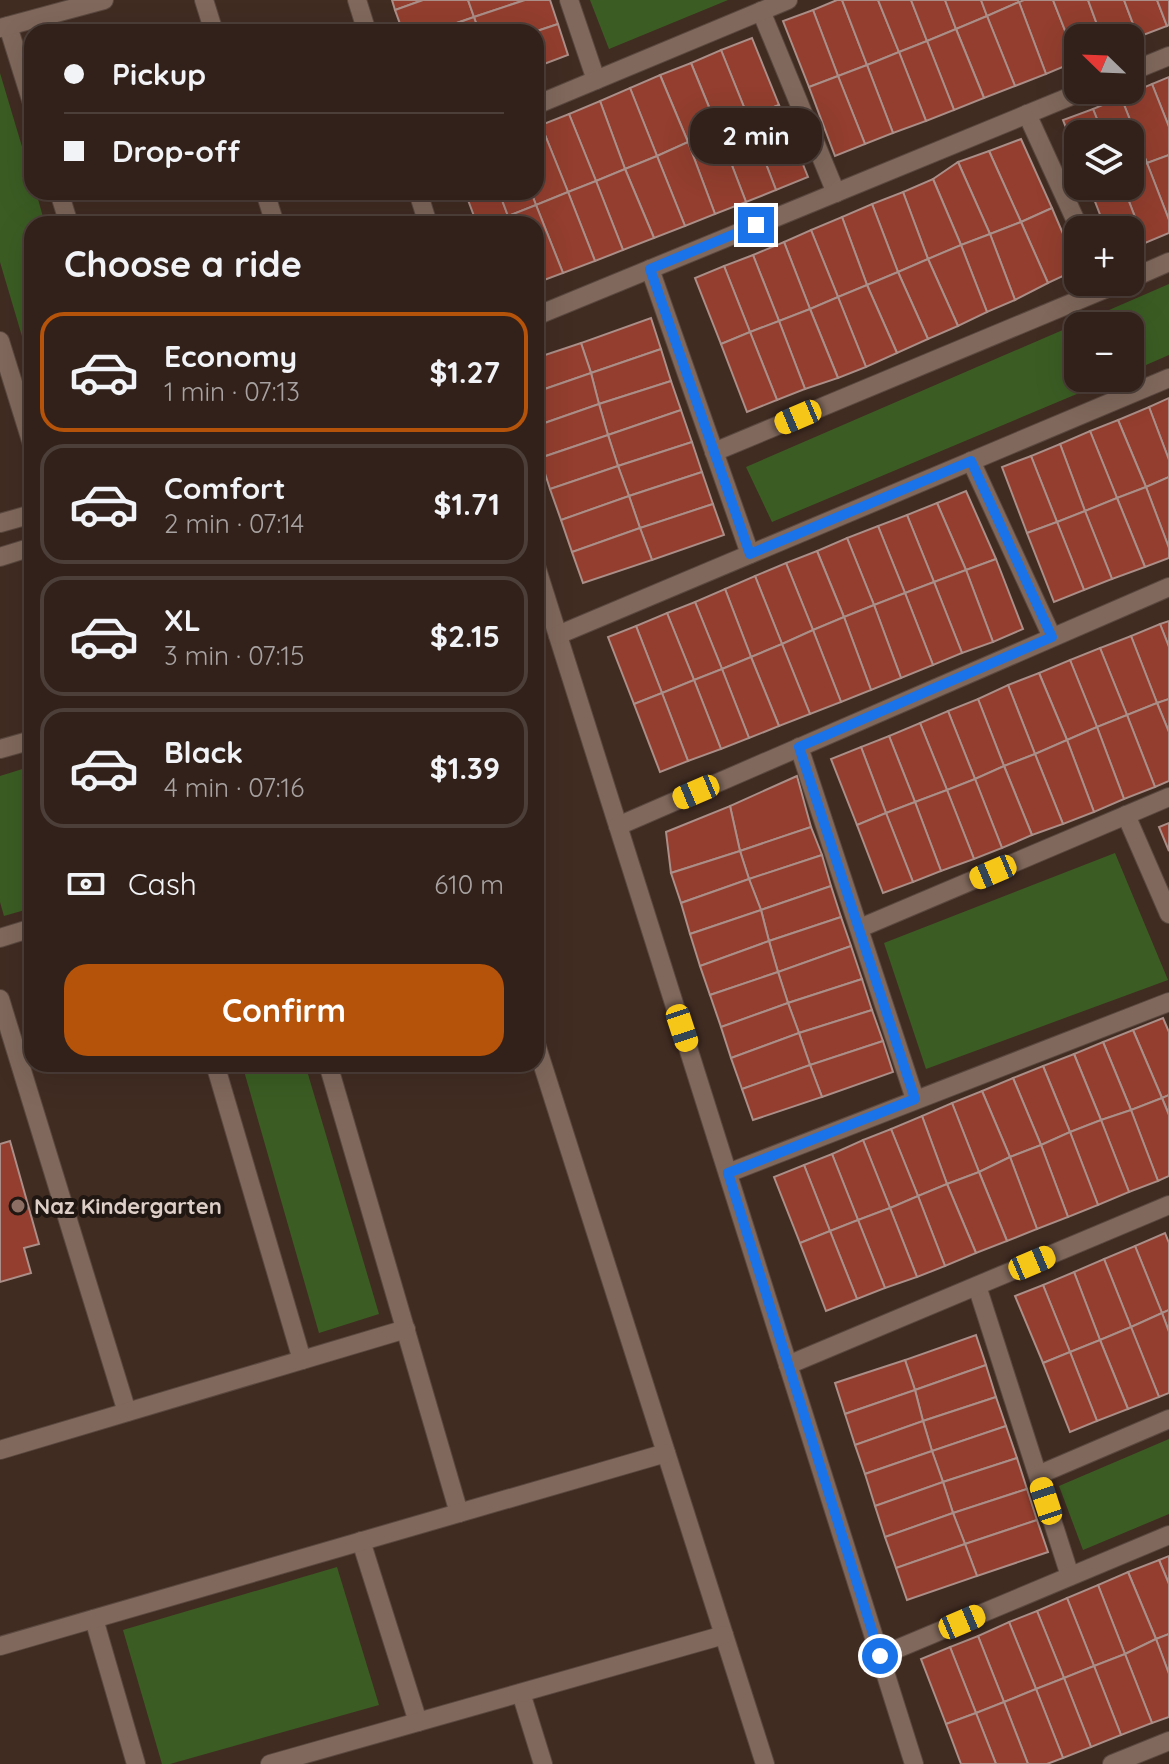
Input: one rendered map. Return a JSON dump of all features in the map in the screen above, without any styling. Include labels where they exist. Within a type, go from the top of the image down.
[{"type":"street","points":[[24,81],[4,27],[104,0]]},
{"type":"street","points":[[204,0],[212,24]]},
{"type":"street","points":[[357,0],[364,24]]},
{"type":"street","points":[[569,0],[596,80]]},
{"type":"street","points":[[544,102],[788,0]]},
{"type":"street","points":[[761,11],[836,193]]},
{"type":"street","points":[[1144,66],[1169,56]]},
{"type":"street","points":[[544,313],[1064,99]]},
{"type":"street","points":[[1027,114],[1074,216]]},
{"type":"street","points":[[1144,273],[1169,262]]},
{"type":"street","points":[[650,269],[750,554]]},
{"type":"street","points":[[714,452],[1082,296]]},
{"type":"street","points":[[0,341],[24,418]]},
{"type":"street","points":[[558,635],[1169,378]]},
{"type":"street","points":[[971,461],[1052,637]]},
{"type":"street","points":[[0,523],[24,516]]},
{"type":"street","points":[[0,557],[24,550]]},
{"type":"street","points":[[618,826],[1169,587]]},
{"type":"street","points":[[544,591],[914,1764]]},
{"type":"street","points":[[0,749],[24,742]]},
{"type":"street","points":[[799,747],[915,1099]]},
{"type":"street","points":[[860,928],[1169,797]]},
{"type":"street","points":[[1126,815],[1169,914]]},
{"type":"street","points":[[0,938],[24,930]]},
{"type":"street","points":[[0,999],[9,1060],[127,1412]]},
{"type":"street","points":[[728,1173],[1169,1002]]},
{"type":"street","points":[[544,1069],[765,1764]]},
{"type":"street","points":[[217,1072],[302,1360]]},
{"type":"street","points":[[330,1072],[459,1513]]},
{"type":"street","points":[[788,1365],[1169,1205]]},
{"type":"street","points":[[977,1286],[1070,1576]]},
{"type":"street","points":[[0,1450],[406,1329]]},
{"type":"street","points":[[1038,1475],[1169,1419]]},
{"type":"street","points":[[0,1646],[666,1453]]},
{"type":"street","points":[[880,1656],[1169,1535]]},
{"type":"street","points":[[361,1541],[418,1722]]},
{"type":"street","points":[[94,1619],[136,1764]]},
{"type":"street","points":[[270,1764],[724,1635]]},
{"type":"street","points":[[521,1693],[543,1764]]},
{"type":"street","points":[[1121,1762],[1169,1741]]},
{"type":"green space","points":[[590,0],[728,0],[609,49]]},
{"type":"green space","points":[[0,73],[24,153],[24,200],[38,200],[43,216],[24,216],[24,343],[0,262]]},
{"type":"green space","points":[[1169,284],[1169,355],[1144,366],[1144,312],[1104,312]]},
{"type":"green space","points":[[1064,329],[1064,392],[1082,392],[772,522],[746,467]]},
{"type":"green space","points":[[24,768],[24,910],[4,916],[0,902],[0,776]]},
{"type":"green space","points":[[1115,853],[1168,980],[926,1069],[884,943]]},
{"type":"green space","points":[[244,1072],[307,1072],[379,1314],[319,1333]]},
{"type":"green space","points":[[1169,1439],[1169,1514],[1083,1550],[1059,1486]]},
{"type":"green space","points":[[337,1567],[379,1705],[162,1764],[123,1630]]},
{"type":"building","points":[[392,0],[423,0],[395,10]]},
{"type":"building","points":[[423,0],[468,0],[474,17],[453,24],[400,24],[395,10]]},
{"type":"building","points":[[468,0],[525,0],[474,17]]},
{"type":"building","points":[[525,0],[550,0],[558,24],[544,29],[544,24],[476,24],[474,17]]},
{"type":"building","points":[[842,0],[867,65],[838,76],[813,10]]},
{"type":"building","points":[[842,0],[878,0],[899,52],[867,65]]},
{"type":"building","points":[[878,0],[911,0],[927,41],[899,52]]},
{"type":"building","points":[[911,0],[945,0],[956,29],[927,41]]},
{"type":"building","points":[[945,0],[981,0],[987,16],[956,29]]},
{"type":"building","points":[[981,0],[1018,0],[1019,2],[987,16]]},
{"type":"building","points":[[1053,0],[1064,28],[1064,66],[1046,74],[1019,2]]},
{"type":"building","points":[[1053,0],[1088,0],[1097,24],[1064,24],[1064,28]]},
{"type":"building","points":[[1088,0],[1124,0],[1133,24],[1097,24]]},
{"type":"building","points":[[1124,0],[1157,0],[1167,26],[1144,35],[1144,24],[1133,24]]},
{"type":"building","points":[[1157,0],[1169,0],[1167,26]]},
{"type":"building","points":[[1019,2],[1046,74],[1015,86],[987,16]]},
{"type":"building","points":[[813,10],[838,76],[809,87],[783,21]]},
{"type":"building","points":[[987,16],[1015,86],[984,98],[956,29]]},
{"type":"building","points":[[474,17],[476,24],[454,24]]},
{"type":"building","points":[[558,24],[568,55],[544,64],[544,29]]},
{"type":"building","points":[[956,29],[984,98],[954,110],[927,41]]},
{"type":"building","points":[[752,38],[779,105],[748,117],[721,50]]},
{"type":"building","points":[[927,41],[954,110],[926,121],[899,52]]},
{"type":"building","points":[[721,50],[748,117],[718,129],[691,63]]},
{"type":"building","points":[[899,52],[926,121],[893,133],[867,65]]},
{"type":"building","points":[[691,63],[718,129],[688,142],[660,75]]},
{"type":"building","points":[[867,65],[893,133],[865,144],[838,76]]},
{"type":"building","points":[[660,75],[688,142],[657,156],[630,88]]},
{"type":"building","points":[[838,76],[865,144],[835,156],[809,87]]},
{"type":"building","points":[[1169,77],[1169,127],[1152,84]]},
{"type":"building","points":[[1152,84],[1169,127],[1169,155],[1147,163],[1144,155],[1144,120],[1130,120],[1124,104],[1144,104],[1144,87]]},
{"type":"building","points":[[630,88],[657,156],[625,169],[600,101]]},
{"type":"building","points":[[600,101],[625,169],[596,181],[569,114]]},
{"type":"building","points":[[1105,104],[1124,104],[1130,120],[1097,120],[1093,109]]},
{"type":"building","points":[[779,105],[808,177],[776,190],[748,117]]},
{"type":"building","points":[[1093,109],[1097,120],[1064,120],[1064,123],[1063,120]]},
{"type":"building","points":[[569,114],[596,181],[568,192],[544,132],[544,124]]},
{"type":"building","points":[[748,117],[776,190],[746,202],[718,129]]},
{"type":"building","points":[[718,129],[746,202],[715,214],[688,142]]},
{"type":"building","points":[[544,132],[568,192],[536,205],[534,200],[544,200]]},
{"type":"building","points":[[1021,139],[1052,208],[1021,222],[989,151]]},
{"type":"building","points":[[688,142],[715,214],[685,226],[657,156]]},
{"type":"building","points":[[989,151],[1021,222],[990,234],[958,162]]},
{"type":"building","points":[[1169,155],[1169,220],[1147,163]]},
{"type":"building","points":[[657,156],[685,226],[654,238],[625,169]]},
{"type":"building","points":[[958,162],[990,234],[961,245],[933,179]]},
{"type":"building","points":[[1147,163],[1169,220],[1169,233],[1145,243],[1144,216],[1135,216],[1128,200],[1144,200],[1144,164]]},
{"type":"building","points":[[625,169],[654,238],[623,250],[596,181]]},
{"type":"building","points":[[933,179],[961,245],[928,259],[903,192]]},
{"type":"building","points":[[596,181],[623,250],[595,261],[568,192]]},
{"type":"building","points":[[568,192],[595,261],[563,273],[544,225],[544,216],[540,216],[536,205]]},
{"type":"building","points":[[903,192],[928,259],[898,272],[872,204]]},
{"type":"building","points":[[468,200],[502,200],[508,216],[474,216]]},
{"type":"building","points":[[502,200],[534,200],[536,205],[508,216]]},
{"type":"building","points":[[1094,200],[1128,200],[1135,216],[1101,216]]},
{"type":"building","points":[[872,204],[898,272],[867,285],[842,217]]},
{"type":"building","points":[[536,205],[540,216],[508,216]]},
{"type":"building","points":[[1052,208],[1064,236],[1064,276],[1048,283],[1021,222]]},
{"type":"building","points":[[842,217],[867,285],[838,297],[811,230]]},
{"type":"building","points":[[1021,222],[1048,283],[1015,300],[990,234]]},
{"type":"building","points":[[544,225],[563,273],[544,280]]},
{"type":"building","points":[[811,230],[838,297],[810,309],[784,242]]},
{"type":"building","points":[[990,234],[1015,300],[987,312],[961,245]]},
{"type":"building","points":[[784,242],[810,309],[779,321],[753,255]]},
{"type":"building","points":[[961,245],[987,312],[958,326],[928,259]]},
{"type":"building","points":[[753,255],[779,321],[750,332],[724,266]]},
{"type":"building","points":[[928,259],[958,326],[928,339],[898,272]]},
{"type":"building","points":[[724,266],[750,332],[721,344],[695,278]]},
{"type":"building","points":[[898,272],[928,339],[897,353],[867,285]]},
{"type":"building","points":[[867,285],[897,353],[866,367],[838,297]]},
{"type":"building","points":[[838,297],[866,367],[838,378],[810,309]]},
{"type":"building","points":[[810,309],[838,378],[805,389],[779,321]]},
{"type":"building","points":[[651,318],[661,349],[591,373],[581,343]]},
{"type":"building","points":[[779,321],[805,389],[777,400],[750,332]]},
{"type":"building","points":[[750,332],[777,400],[747,412],[721,344]]},
{"type":"building","points":[[581,343],[591,373],[544,389],[544,355]]},
{"type":"building","points":[[661,349],[671,381],[599,404],[591,373]]},
{"type":"building","points":[[591,373],[599,404],[544,423],[544,389]]},
{"type":"building","points":[[671,381],[681,410],[608,435],[599,404]]},
{"type":"building","points":[[1169,398],[1169,460],[1149,407]]},
{"type":"building","points":[[599,404],[608,435],[544,457],[544,423]]},
{"type":"building","points":[[1149,407],[1169,460],[1169,477],[1146,487],[1118,420]]},
{"type":"building","points":[[681,410],[692,442],[618,466],[608,435]]},
{"type":"building","points":[[1118,420],[1146,487],[1117,498],[1090,431]]},
{"type":"building","points":[[1090,431],[1117,498],[1085,511],[1060,444]]},
{"type":"building","points":[[608,435],[618,466],[550,489],[544,470],[544,457]]},
{"type":"building","points":[[692,442],[702,472],[629,496],[618,466]]},
{"type":"building","points":[[1060,444],[1085,511],[1057,522],[1031,456]]},
{"type":"building","points":[[1031,456],[1057,522],[1027,533],[1002,467]]},
{"type":"building","points":[[618,466],[629,496],[561,520],[550,489]]},
{"type":"building","points":[[702,472],[713,504],[640,528],[629,496]]},
{"type":"building","points":[[1169,477],[1169,548],[1146,487]]},
{"type":"building","points":[[1146,487],[1169,548],[1169,558],[1145,567],[1117,498]]},
{"type":"building","points":[[966,491],[996,559],[966,570],[937,503]]},
{"type":"building","points":[[629,496],[640,528],[572,552],[561,520]]},
{"type":"building","points":[[1117,498],[1145,567],[1112,579],[1085,511]]},
{"type":"building","points":[[937,503],[966,570],[934,582],[907,515]]},
{"type":"building","points":[[713,504],[724,535],[652,560],[640,528]]},
{"type":"building","points":[[1085,511],[1112,579],[1084,590],[1057,522]]},
{"type":"building","points":[[907,515],[934,582],[905,593],[878,526]]},
{"type":"building","points":[[1057,522],[1084,590],[1054,602],[1027,533]]},
{"type":"building","points":[[878,526],[905,593],[874,605],[847,538]]},
{"type":"building","points":[[640,528],[652,560],[583,583],[572,552]]},
{"type":"building","points":[[847,538],[874,605],[844,617],[817,551]]},
{"type":"building","points":[[817,551],[844,617],[813,630],[786,563]]},
{"type":"building","points":[[996,559],[1023,629],[993,642],[966,570]]},
{"type":"building","points":[[786,563],[813,630],[782,644],[755,576]]},
{"type":"building","points":[[966,570],[993,642],[962,653],[934,582]]},
{"type":"building","points":[[755,576],[782,644],[751,657],[725,589]]},
{"type":"building","points":[[934,582],[962,653],[933,665],[905,593]]},
{"type":"building","points":[[725,589],[751,657],[722,669],[695,602]]},
{"type":"building","points":[[905,593],[933,665],[901,678],[874,605]]},
{"type":"building","points":[[695,602],[722,669],[694,680],[667,613]]},
{"type":"building","points":[[874,605],[901,678],[871,690],[844,617]]},
{"type":"building","points":[[667,613],[694,680],[662,693],[636,626]]},
{"type":"building","points":[[844,617],[871,690],[841,702],[813,630]]},
{"type":"building","points":[[1169,621],[1169,647],[1160,624]]},
{"type":"building","points":[[1160,624],[1169,647],[1169,699],[1157,703],[1131,636]]},
{"type":"building","points":[[636,626],[662,693],[634,704],[608,637]]},
{"type":"building","points":[[813,630],[841,702],[810,714],[782,644]]},
{"type":"building","points":[[1131,636],[1157,703],[1127,715],[1100,648]]},
{"type":"building","points":[[782,644],[810,714],[779,726],[751,657]]},
{"type":"building","points":[[1100,648],[1127,715],[1097,727],[1070,660]]},
{"type":"building","points":[[751,657],[779,726],[749,738],[722,669]]},
{"type":"building","points":[[1070,660],[1097,727],[1067,740],[1039,673]]},
{"type":"building","points":[[722,669],[749,738],[721,749],[694,680]]},
{"type":"building","points":[[1039,673],[1067,740],[1035,754],[1008,685]]},
{"type":"building","points":[[694,680],[721,749],[688,761],[662,693]]},
{"type":"building","points":[[1008,685],[1035,754],[1004,766],[978,699]]},
{"type":"building","points":[[662,693],[688,761],[660,772],[634,704]]},
{"type":"building","points":[[978,699],[1004,766],[975,779],[948,711]]},
{"type":"building","points":[[1169,699],[1169,732],[1157,703]]},
{"type":"building","points":[[1157,703],[1169,732],[1169,781],[1155,787],[1127,715]]},
{"type":"building","points":[[948,711],[975,779],[947,790],[920,723]]},
{"type":"building","points":[[1127,715],[1155,787],[1124,799],[1097,727]]},
{"type":"building","points":[[920,723],[947,790],[915,802],[889,736]]},
{"type":"building","points":[[1097,727],[1124,799],[1094,812],[1067,740]]},
{"type":"building","points":[[889,736],[915,802],[886,813],[861,747]]},
{"type":"building","points":[[1067,740],[1094,812],[1063,824],[1035,754]]},
{"type":"building","points":[[861,747],[886,813],[857,825],[831,759]]},
{"type":"building","points":[[1035,754],[1063,824],[1032,835],[1004,766]]},
{"type":"building","points":[[1004,766],[1032,835],[1002,848],[975,779]]},
{"type":"building","points":[[797,776],[811,827],[740,851],[730,806]]},
{"type":"building","points":[[975,779],[1002,848],[974,859],[947,790]]},
{"type":"building","points":[[947,790],[974,859],[941,871],[915,802]]},
{"type":"building","points":[[915,802],[941,871],[913,882],[886,813]]},
{"type":"building","points":[[730,806],[740,851],[671,873],[666,832]]},
{"type":"building","points":[[886,813],[913,882],[883,893],[857,825]]},
{"type":"building","points":[[1169,823],[1169,851],[1159,827]]},
{"type":"building","points":[[811,827],[822,855],[749,879],[740,851]]},
{"type":"building","points":[[740,851],[749,879],[681,903],[671,873]]},
{"type":"building","points":[[822,855],[831,886],[761,910],[749,879]]},
{"type":"building","points":[[749,879],[761,910],[690,934],[681,903]]},
{"type":"building","points":[[831,886],[841,917],[769,941],[761,910]]},
{"type":"building","points":[[761,910],[769,941],[700,966],[690,934]]},
{"type":"building","points":[[841,917],[851,946],[778,972],[769,941]]},
{"type":"building","points":[[769,941],[778,972],[710,995],[700,966]]},
{"type":"building","points":[[851,946],[862,979],[788,1003],[778,972]]},
{"type":"building","points":[[778,972],[788,1003],[721,1027],[710,995]]},
{"type":"building","points":[[862,979],[872,1010],[799,1033],[788,1003]]},
{"type":"building","points":[[788,1003],[799,1033],[731,1058],[721,1027]]},
{"type":"building","points":[[872,1010],[883,1041],[810,1065],[799,1033]]},
{"type":"building","points":[[1163,1018],[1169,1032],[1169,1095],[1162,1098],[1133,1030]]},
{"type":"building","points":[[1133,1030],[1162,1098],[1131,1110],[1103,1042]]},
{"type":"building","points":[[799,1033],[810,1065],[742,1089],[731,1058]]},
{"type":"building","points":[[883,1041],[893,1072],[822,1097],[810,1065]]},
{"type":"building","points":[[1103,1042],[1131,1110],[1101,1120],[1074,1054]]},
{"type":"building","points":[[1074,1054],[1101,1120],[1070,1132],[1043,1066]]},
{"type":"building","points":[[810,1065],[822,1097],[753,1120],[742,1089]]},
{"type":"building","points":[[1043,1066],[1070,1132],[1041,1145],[1013,1078]]},
{"type":"building","points":[[1013,1078],[1041,1145],[1010,1157],[982,1091]]},
{"type":"building","points":[[982,1091],[1010,1157],[979,1172],[952,1103]]},
{"type":"building","points":[[1169,1095],[1169,1115],[1162,1098]]},
{"type":"building","points":[[1162,1098],[1169,1115],[1169,1176],[1158,1181],[1131,1110]]},
{"type":"building","points":[[952,1103],[979,1172],[947,1184],[922,1116]]},
{"type":"building","points":[[1131,1110],[1158,1181],[1129,1192],[1101,1120]]},
{"type":"building","points":[[922,1116],[947,1184],[918,1196],[891,1129]]},
{"type":"building","points":[[1101,1120],[1129,1192],[1098,1205],[1070,1132]]},
{"type":"building","points":[[891,1129],[918,1196],[890,1208],[863,1140]]},
{"type":"building","points":[[1070,1132],[1098,1205],[1068,1217],[1041,1145]]},
{"type":"building","points":[[863,1140],[890,1208],[858,1220],[832,1154]]},
{"type":"building","points":[[10,1141],[39,1244],[24,1248],[31,1273],[0,1282],[0,1144]]},
{"type":"building","points":[[1041,1145],[1068,1217],[1037,1229],[1010,1157]]},
{"type":"building","points":[[832,1154],[858,1220],[830,1231],[804,1165]]},
{"type":"building","points":[[1010,1157],[1037,1229],[1007,1241],[979,1172]]},
{"type":"building","points":[[804,1165],[830,1231],[800,1243],[774,1177]]},
{"type":"building","points":[[979,1172],[1007,1241],[976,1253],[947,1184]]},
{"type":"building","points":[[947,1184],[976,1253],[945,1266],[918,1196]]},
{"type":"building","points":[[918,1196],[945,1266],[917,1277],[890,1208]]},
{"type":"building","points":[[890,1208],[917,1277],[885,1288],[858,1220]]},
{"type":"building","points":[[858,1220],[885,1288],[857,1299],[830,1231]]},
{"type":"building","points":[[830,1231],[857,1299],[826,1311],[800,1243]]},
{"type":"building","points":[[1165,1233],[1169,1243],[1169,1310],[1162,1313],[1135,1246]]},
{"type":"building","points":[[1135,1246],[1162,1313],[1131,1327],[1104,1259]]},
{"type":"building","points":[[1104,1259],[1131,1327],[1100,1340],[1074,1272]]},
{"type":"building","points":[[1074,1272],[1100,1340],[1070,1352],[1043,1285]]},
{"type":"building","points":[[1043,1285],[1070,1352],[1043,1363],[1015,1296]]},
{"type":"building","points":[[1169,1310],[1169,1332],[1162,1313]]},
{"type":"building","points":[[1162,1313],[1169,1332],[1169,1393],[1159,1397],[1131,1327]]},
{"type":"building","points":[[1131,1327],[1159,1397],[1128,1409],[1100,1340]]},
{"type":"building","points":[[976,1335],[986,1365],[915,1390],[905,1360]]},
{"type":"building","points":[[1100,1340],[1128,1409],[1097,1421],[1070,1352]]},
{"type":"building","points":[[1070,1352],[1097,1421],[1070,1432],[1043,1363]]},
{"type":"building","points":[[905,1360],[915,1390],[845,1414],[835,1383]]},
{"type":"building","points":[[986,1365],[996,1397],[923,1421],[915,1390]]},
{"type":"building","points":[[915,1390],[923,1421],[855,1445],[845,1414]]},
{"type":"building","points":[[996,1397],[1006,1426],[932,1451],[923,1421]]},
{"type":"building","points":[[923,1421],[932,1451],[865,1474],[855,1445]]},
{"type":"building","points":[[1006,1426],[1017,1458],[943,1482],[932,1451]]},
{"type":"building","points":[[932,1451],[943,1482],[875,1506],[865,1474]]},
{"type":"building","points":[[1017,1458],[1027,1489],[953,1513],[943,1482]]},
{"type":"building","points":[[943,1482],[953,1513],[885,1537],[875,1506]]},
{"type":"building","points":[[1027,1489],[1037,1520],[965,1544],[953,1513]]},
{"type":"building","points":[[953,1513],[965,1544],[896,1568],[885,1537]]},
{"type":"building","points":[[1037,1520],[1048,1552],[977,1576],[965,1544]]},
{"type":"building","points":[[965,1544],[977,1576],[907,1600],[896,1568]]},
{"type":"building","points":[[1169,1556],[1169,1584],[1159,1560]]},
{"type":"building","points":[[1159,1560],[1169,1584],[1169,1634],[1156,1639],[1128,1572]]},
{"type":"building","points":[[1128,1572],[1156,1639],[1125,1654],[1098,1585]]},
{"type":"building","points":[[1098,1585],[1125,1654],[1094,1666],[1067,1598]]},
{"type":"building","points":[[1067,1598],[1094,1666],[1064,1678],[1037,1611]]},
{"type":"building","points":[[1037,1611],[1064,1678],[1036,1689],[1009,1622]]},
{"type":"building","points":[[1009,1622],[1036,1689],[1004,1702],[978,1636]]},
{"type":"building","points":[[1169,1634],[1169,1674],[1156,1639]]},
{"type":"building","points":[[978,1636],[1004,1702],[976,1713],[950,1647]]},
{"type":"building","points":[[1156,1639],[1169,1674],[1169,1717],[1152,1723],[1125,1654]]},
{"type":"building","points":[[950,1647],[976,1713],[946,1724],[921,1659]]},
{"type":"building","points":[[1125,1654],[1152,1723],[1121,1735],[1094,1666]]},
{"type":"building","points":[[1094,1666],[1121,1735],[1091,1747],[1064,1678]]},
{"type":"building","points":[[1064,1678],[1091,1747],[1063,1758],[1036,1689]]},
{"type":"building","points":[[1036,1689],[1063,1758],[1047,1764],[1028,1764],[1004,1702]]},
{"type":"building","points":[[1004,1702],[1028,1764],[996,1764],[976,1713]]},
{"type":"building","points":[[976,1713],[996,1764],[961,1764],[946,1724]]},
{"type":"place","name":"Naz Kindergarten","points":[[18,1206]]},
{"type":"route","points":[[756,225],[650,269],[750,554],[971,461],[1052,637],[799,747],[915,1099],[728,1173],[880,1656]]}]
